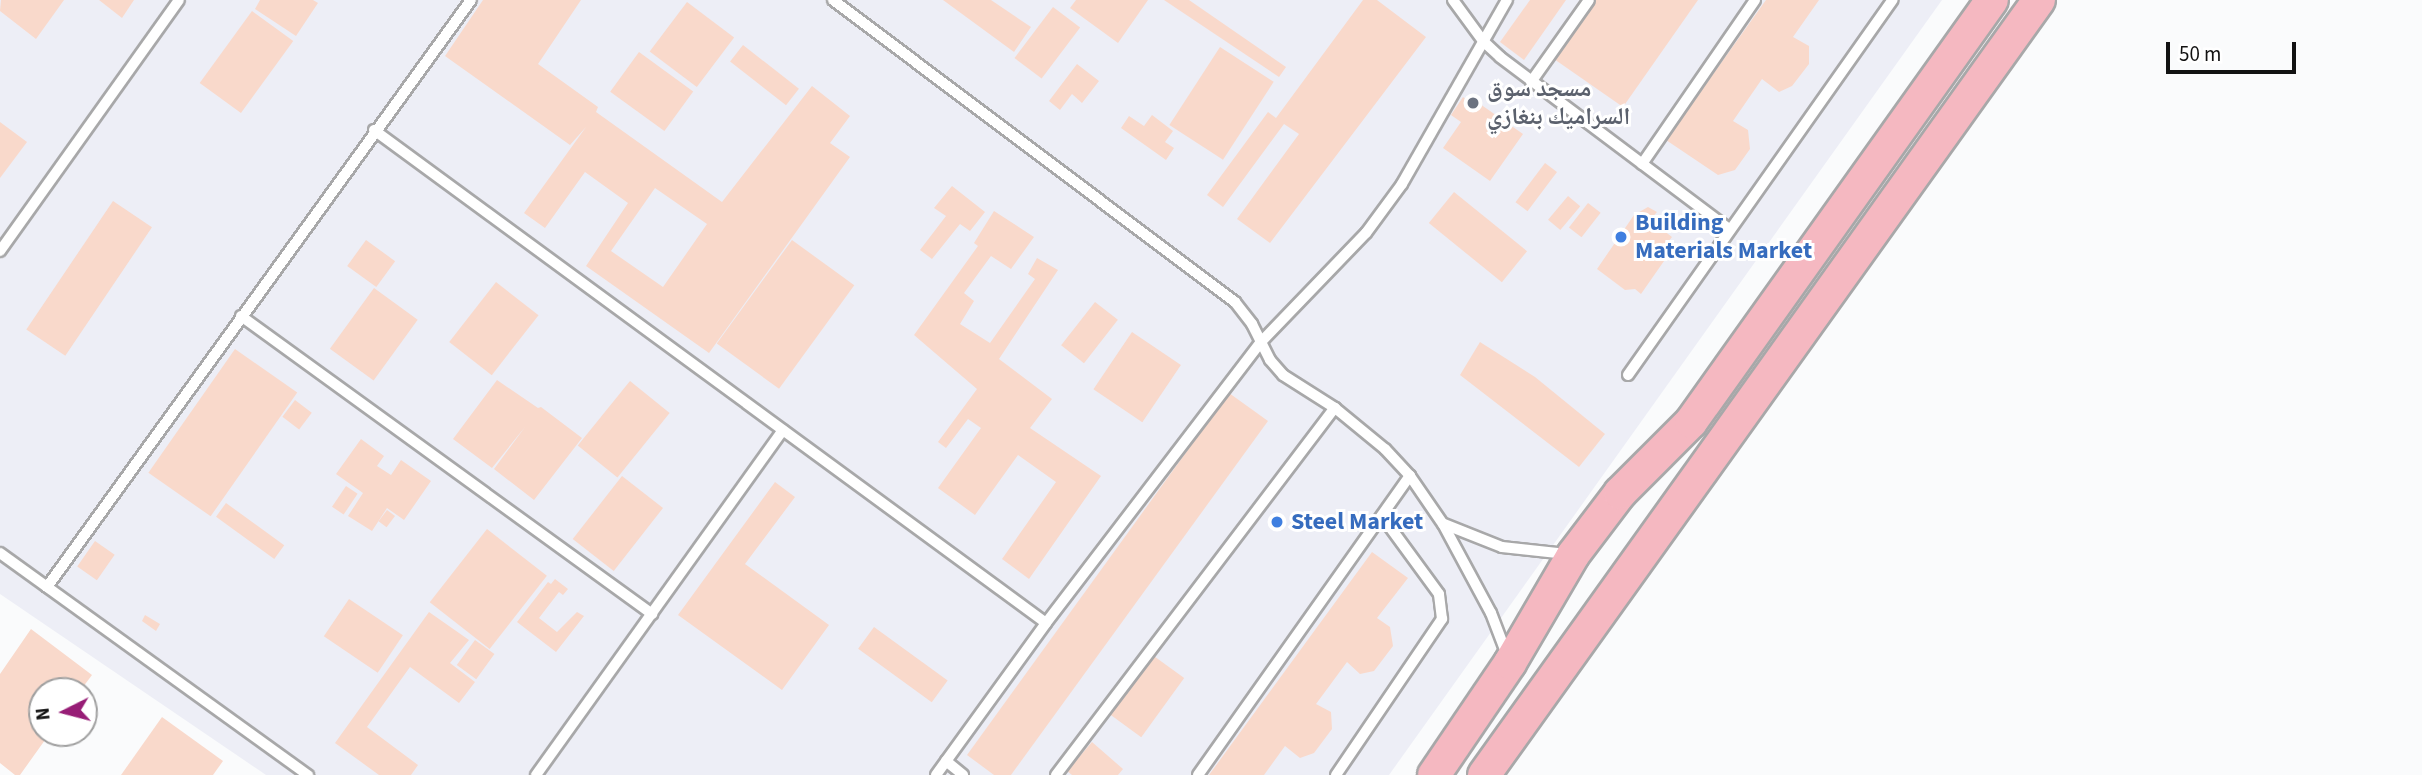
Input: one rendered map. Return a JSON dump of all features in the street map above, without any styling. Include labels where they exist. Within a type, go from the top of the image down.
[{"type":"main road","points":[[1434,775],[1510,663],[1573,555],[1620,493],[1691,422],[1992,0]]},
{"type":"main road","points":[[1484,775],[2039,0]]},
{"type":"lane","points":[[0,251],[179,0]]},
{"type":"lane","points":[[47,587],[374,130],[471,0]]},
{"type":"lane","points":[[832,0],[1235,302],[1252,324],[1260,343],[1283,375],[1335,408],[1385,449],[1410,476],[1443,524],[1491,612],[1510,663]]},
{"type":"lane","points":[[1453,0],[1483,41],[1531,82],[1730,229]]},
{"type":"lane","points":[[936,775],[1046,623],[1260,343],[1366,233],[1395,194],[1432,135],[1507,0]]},
{"type":"lane","points":[[1531,82],[1589,0]]},
{"type":"lane","points":[[1642,164],[1755,0]]},
{"type":"lane","points":[[1628,375],[1893,0]]},
{"type":"lane","points":[[374,130],[1046,623]]},
{"type":"lane","points":[[241,316],[652,614]]},
{"type":"lane","points":[[1056,775],[1335,408]]},
{"type":"lane","points":[[536,775],[783,430]]},
{"type":"lane","points":[[1198,775],[1410,476]]},
{"type":"lane","points":[[1336,775],[1442,619],[1439,594],[1382,516]]},
{"type":"lane","points":[[1443,524],[1503,547],[1573,555]]},
{"type":"lane","points":[[0,553],[308,775]]},
{"type":"lane","points":[[946,761],[963,775]]},
{"type":"shaded area","points":[[0,0],[1942,0],[1389,775],[266,775],[0,594]]},
{"type":"building","points":[[1,0],[64,0],[36,39],[0,11]]},
{"type":"building","points":[[99,0],[134,0],[122,18]]},
{"type":"building","points":[[260,0],[313,0],[318,3],[296,36],[255,9]]},
{"type":"building","points":[[483,0],[581,0],[538,64],[598,107],[596,112],[722,202],[812,86],[850,116],[830,143],[850,157],[709,353],[586,266],[628,203],[585,172],[545,228],[524,213],[586,127],[570,145],[445,56]],"holes":[[[655,188],[707,224],[663,287],[611,251]]]},
{"type":"building","points":[[943,0],[991,0],[1031,27],[1014,52]]},
{"type":"building","points":[[1076,0],[1148,0],[1118,43],[1070,8]]},
{"type":"building","points":[[1164,0],[1189,0],[1286,67],[1279,77]]},
{"type":"building","points":[[1363,0],[1377,0],[1426,37],[1270,243],[1237,219],[1299,134],[1284,124],[1223,207],[1207,195],[1268,112],[1276,118]]},
{"type":"building","points":[[1530,0],[1566,0],[1524,60],[1500,42]]},
{"type":"building","points":[[1596,0],[1698,0],[1623,107],[1554,59]]},
{"type":"building","points":[[1766,0],[1819,0],[1793,37],[1809,46],[1809,64],[1792,86],[1779,92],[1762,79],[1733,121],[1748,130],[1750,149],[1735,170],[1718,175],[1666,140]]},
{"type":"building","points":[[687,2],[734,38],[697,87],[650,52]]},
{"type":"building","points":[[1053,7],[1080,27],[1042,79],[1014,58]]},
{"type":"building","points":[[252,11],[293,41],[241,113],[200,83]]},
{"type":"building","points":[[743,45],[799,89],[786,105],[730,62]]},
{"type":"building","points":[[1220,47],[1274,82],[1223,160],[1169,125]]},
{"type":"building","points":[[639,52],[693,91],[664,131],[610,92]]},
{"type":"building","points":[[1077,64],[1099,81],[1082,103],[1072,94],[1060,110],[1049,101]]},
{"type":"building","points":[[1463,97],[1475,106],[1480,104],[1523,134],[1490,181],[1443,148],[1461,122],[1451,115]]},
{"type":"building","points":[[1152,115],[1173,131],[1165,142],[1174,148],[1166,160],[1121,128],[1129,116],[1144,126]]},
{"type":"building","points":[[0,122],[27,142],[0,178]]},
{"type":"building","points":[[1545,163],[1557,172],[1527,211],[1516,202]]},
{"type":"building","points":[[952,186],[985,212],[970,231],[960,224],[932,259],[920,250],[946,216],[934,208]]},
{"type":"building","points":[[1454,192],[1527,251],[1502,282],[1429,223]]},
{"type":"building","points":[[1568,196],[1580,206],[1560,230],[1548,220]]},
{"type":"building","points":[[113,201],[152,227],[65,356],[26,330]]},
{"type":"building","points":[[1588,203],[1601,213],[1582,237],[1569,227]]},
{"type":"building","points":[[1648,207],[1657,212],[1650,220],[1672,237],[1664,247],[1671,251],[1641,294],[1635,289],[1625,290],[1597,269],[1634,215]]},
{"type":"building","points":[[994,211],[1034,237],[1011,269],[991,256],[964,293],[974,301],[960,324],[990,343],[1035,279],[1028,274],[1037,258],[1058,270],[999,359],[1052,399],[1030,428],[1101,476],[1029,579],[1002,559],[1056,482],[1018,455],[975,515],[938,488],[981,428],[968,419],[946,448],[938,442],[977,389],[914,335],[978,246],[974,243]]},
{"type":"building","points":[[366,240],[395,261],[376,287],[347,266]]},
{"type":"building","points":[[792,240],[854,285],[779,389],[717,344]]},
{"type":"building","points":[[496,282],[539,315],[492,375],[449,342]]},
{"type":"building","points":[[374,288],[418,320],[374,380],[330,349]]},
{"type":"building","points":[[1095,302],[1118,320],[1084,363],[1061,345]]},
{"type":"building","points":[[1132,332],[1181,365],[1142,422],[1093,389]]},
{"type":"building","points":[[1480,342],[1535,377],[1605,434],[1579,467],[1460,375]]},
{"type":"building","points":[[235,349],[297,393],[211,516],[148,473]]},
{"type":"building","points":[[497,380],[538,408],[541,407],[582,438],[534,500],[494,469],[525,427],[492,468],[453,439]]},
{"type":"building","points":[[630,381],[670,413],[617,478],[578,446]]},
{"type":"building","points":[[1229,393],[1268,421],[1011,775],[994,775],[967,755]]},
{"type":"building","points":[[295,400],[312,413],[299,429],[282,417]]},
{"type":"building","points":[[361,439],[384,456],[377,466],[391,475],[401,460],[431,481],[404,520],[387,508],[372,531],[348,516],[363,493],[336,474]]},
{"type":"building","points":[[622,476],[663,508],[614,571],[573,539]]},
{"type":"building","points":[[775,482],[795,497],[745,564],[829,625],[782,690],[678,615]]},
{"type":"building","points":[[346,486],[358,494],[344,515],[332,507]]},
{"type":"building","points":[[226,503],[284,545],[274,559],[216,517]]},
{"type":"building","points":[[387,510],[395,516],[387,527],[379,521]]},
{"type":"building","points":[[487,529],[547,576],[490,649],[430,602]]},
{"type":"building","points":[[95,541],[115,555],[97,580],[77,566]]},
{"type":"building","points":[[1372,552],[1408,578],[1377,618],[1390,627],[1393,646],[1374,671],[1360,674],[1347,662],[1316,704],[1331,712],[1332,729],[1314,753],[1300,758],[1285,746],[1264,775],[1209,775]]},
{"type":"building","points":[[555,579],[568,589],[563,595],[559,592],[539,618],[557,632],[577,612],[584,616],[556,652],[517,622],[548,582],[551,584]]},
{"type":"building","points":[[349,599],[403,635],[378,673],[324,636]]},
{"type":"building","points":[[429,612],[469,640],[450,663],[475,682],[459,703],[410,667],[367,727],[418,765],[411,775],[379,775],[335,743]]},
{"type":"building","points":[[145,615],[160,624],[156,631],[142,621]]},
{"type":"building","points":[[874,627],[948,680],[932,702],[858,649]]},
{"type":"building","points":[[31,629],[92,675],[28,677],[28,747],[40,747],[20,775],[15,775],[0,763],[0,674]]},
{"type":"building","points":[[475,640],[494,654],[476,679],[457,665]]},
{"type":"building","points":[[1151,654],[1184,678],[1141,737],[1108,713]]},
{"type":"building","points":[[162,717],[223,761],[213,775],[121,775]]},
{"type":"building","points":[[1092,742],[1123,769],[1118,775],[1072,775],[1067,771]]},
{"type":"place","name":"مسجد سوق السراميك بنغازي","points":[[1473,103]]},
{"type":"place","name":"Building Materials Market","points":[[1621,237]]},
{"type":"place","name":"Steel Market","points":[[1277,522]]}]
